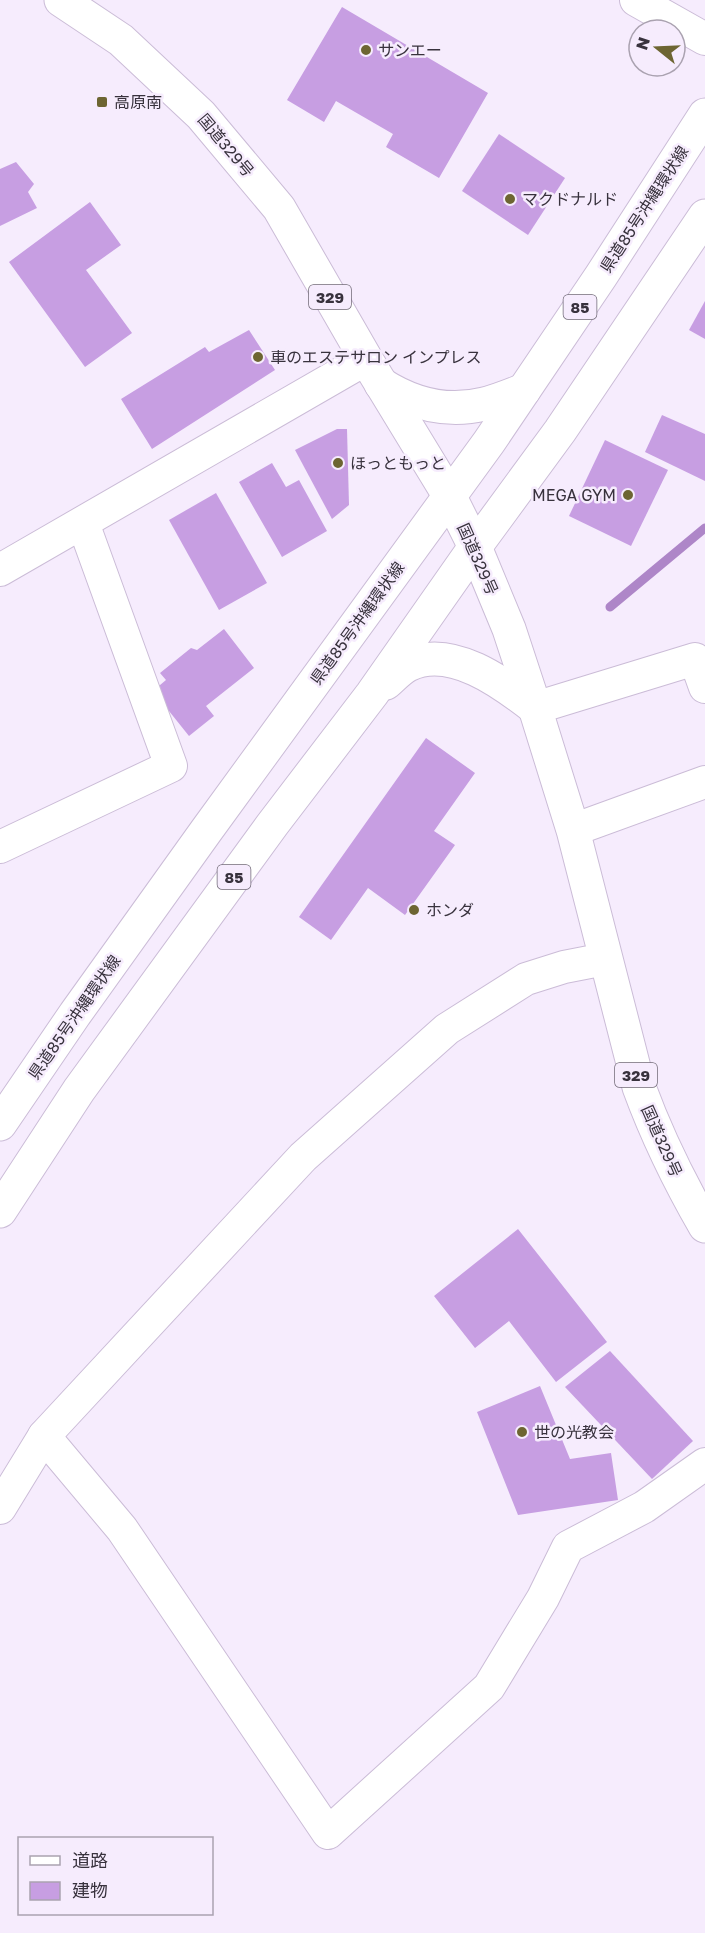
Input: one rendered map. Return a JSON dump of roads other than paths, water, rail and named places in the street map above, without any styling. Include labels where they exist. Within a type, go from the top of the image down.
[{"type":"main road","name":"国道329号","points":[[61,0],[121,40],[201,115],[279,208],[373,372],[450,497],[475,547],[509,628],[535,708],[573,830],[639,1087],[653,1126],[682,1186],[705,1226]]},
{"type":"main road","name":"県道85号沖縄環状線","points":[[0,1124],[75,1014],[199,841],[450,497],[667,176],[705,115]]},
{"type":"main road","name":"85","points":[[0,1211],[79,1090],[272,825],[372,694],[560,430],[705,216]]},
{"type":"main road","points":[[373,372],[399,396],[429,406],[465,408],[486,404],[524,390]]},
{"type":"main road","points":[[372,694],[408,665],[429,660],[454,661],[507,686],[535,708]]},
{"type":"street","points":[[636,0],[705,39]]},
{"type":"street","points":[[0,570],[82,523],[373,372]]},
{"type":"street","points":[[0,847],[171,766],[82,523]]},
{"type":"street","points":[[535,708],[695,659],[705,687]]},
{"type":"street","points":[[573,830],[705,782]]},
{"type":"street","points":[[0,1508],[44,1436],[303,1157],[447,1029],[526,979],[564,967],[605,959]]},
{"type":"street","points":[[44,1436],[122,1529],[328,1833],[489,1687],[543,1598],[568,1547],[644,1507],[705,1464]]},
{"type":"waterway","points":[[610,607],[705,528]]},
{"type":"place","name":"サンエー","points":[[366,50]]},
{"type":"place","name":"高原南","points":[[102,102]]},
{"type":"place","name":"マクドナルド","points":[[510,199]]},
{"type":"place","name":"車のエステサロン インプレス","points":[[258,357]]},
{"type":"place","name":"ほっともっと","points":[[338,463]]},
{"type":"place","name":"MEGA GYM","points":[[628,495]]},
{"type":"place","name":"ホンダ","points":[[414,910]]},
{"type":"place","name":"世の光教会","points":[[522,1432]]}]
